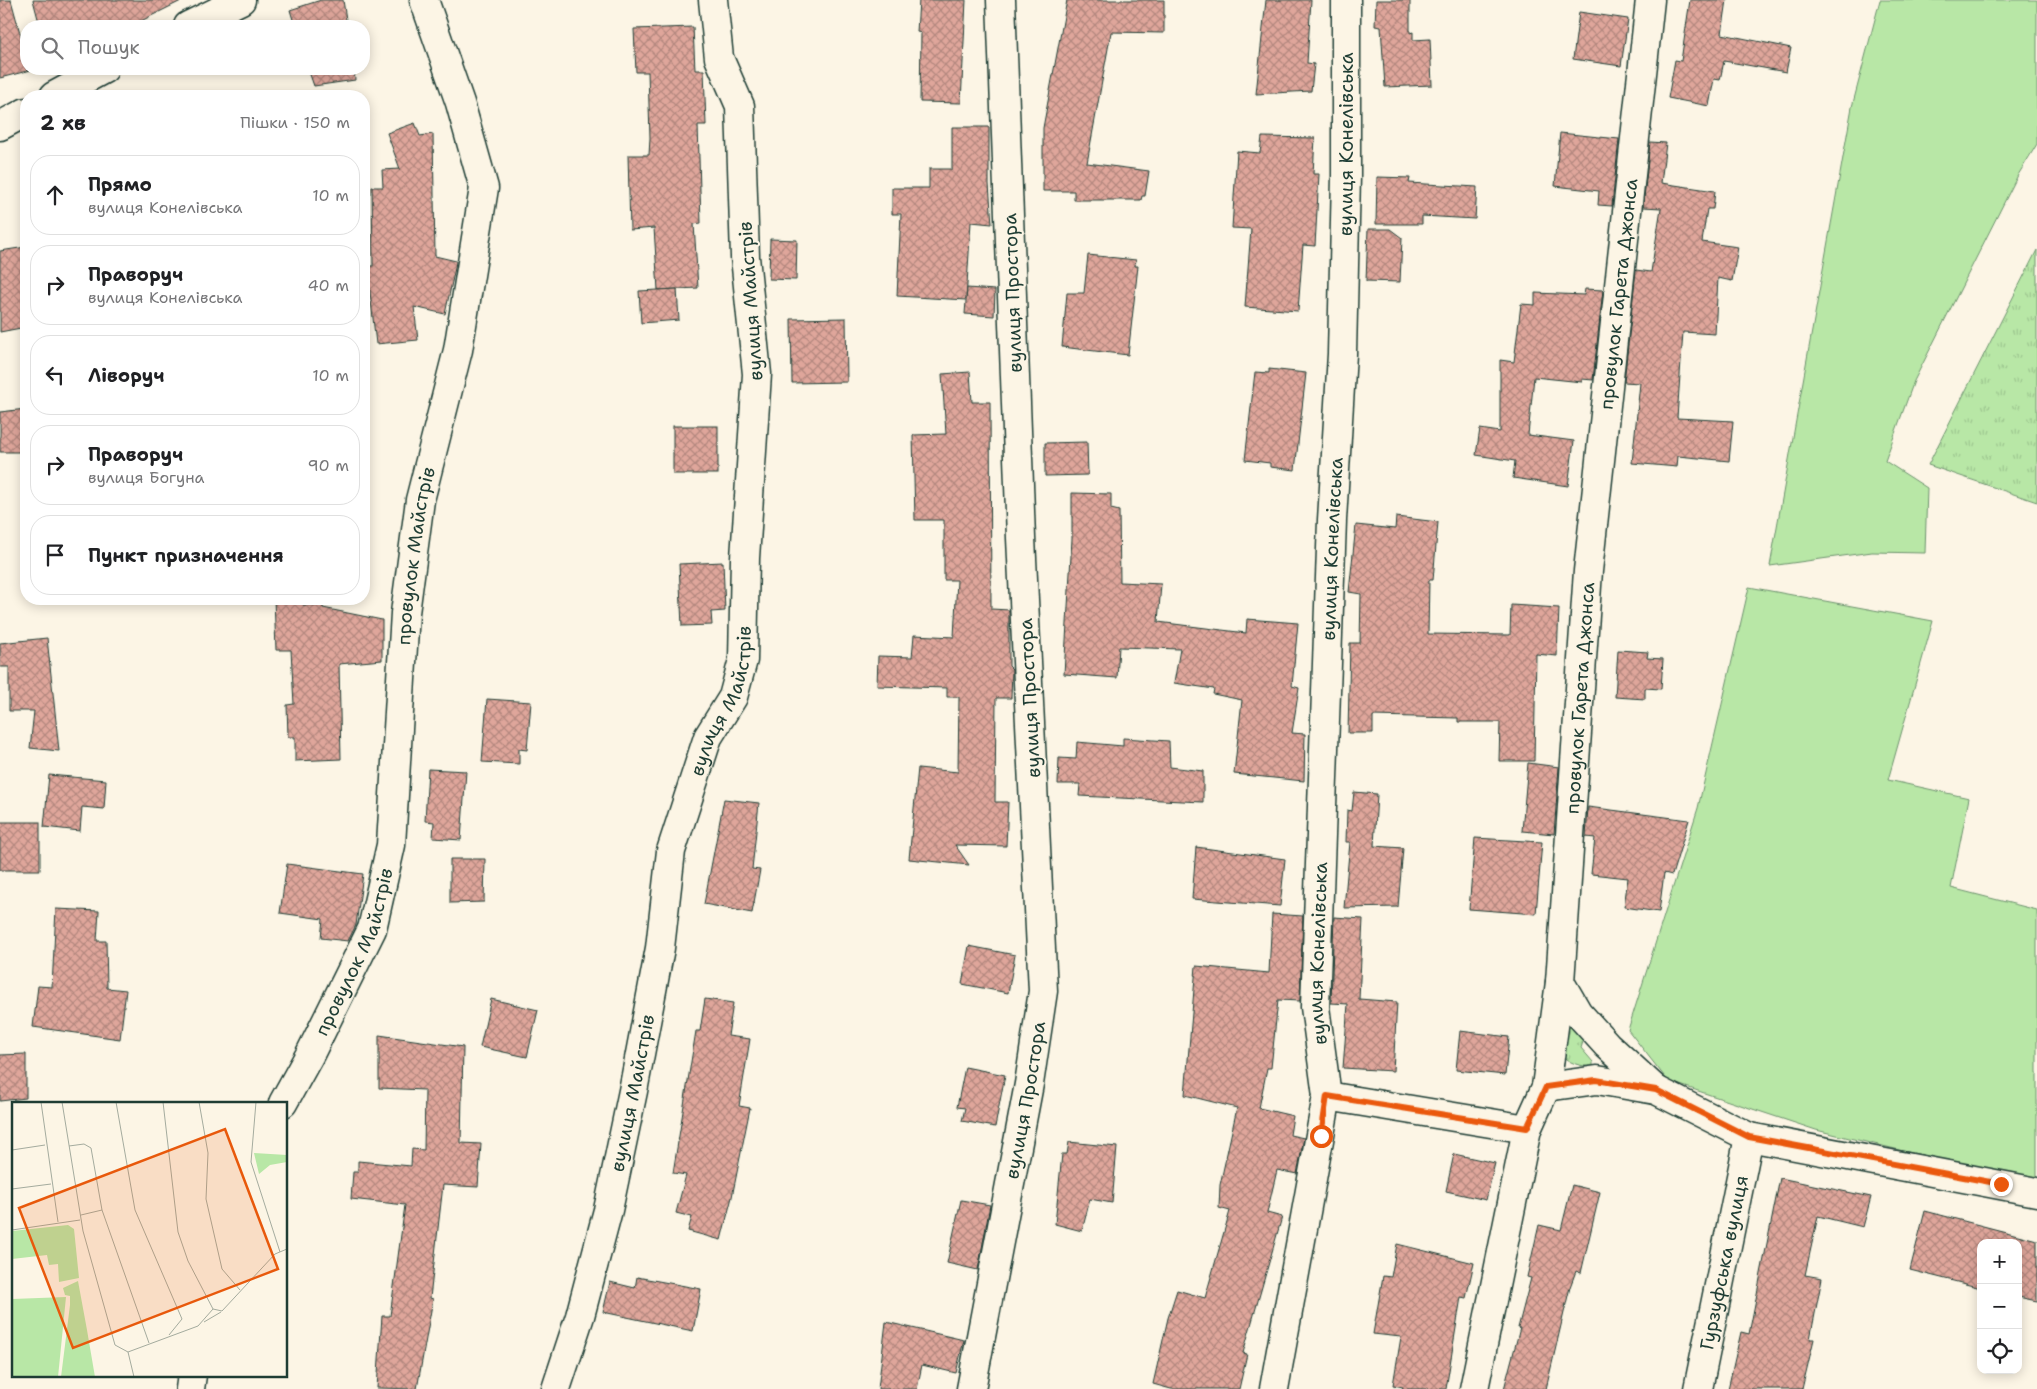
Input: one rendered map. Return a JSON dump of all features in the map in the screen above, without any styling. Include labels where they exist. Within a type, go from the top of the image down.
[{"type":"street","points":[[200,20],[241,0]]},
{"type":"street","name":"провулок Майстрів","points":[[284,1102],[309,1056],[372,930],[391,845],[405,613],[420,500],[458,350],[484,188],[460,103],[424,0]]},
{"type":"street","name":"вулиця Майстрів","points":[[556,1389],[580,1316],[608,1210],[660,948],[671,851],[708,737],[734,697],[743,660],[745,558],[756,374],[745,257],[740,106],[719,58],[713,0]]},
{"type":"street","name":"вулиця Простора","points":[[971,1389],[1029,1084],[1043,991],[1021,538],[1001,0]]},
{"type":"street","name":"вулиця Конелівська","points":[[1274,1389],[1327,1096],[1315,1007],[1332,520],[1342,354],[1346,176],[1346,0]]},
{"type":"street","name":"провулок Гарета Джонса","points":[[1474,1389],[1527,1128],[1546,1087],[1560,982],[1588,571],[1650,0]]},
{"type":"street","points":[[65,90],[93,75]]},
{"type":"street","points":[[0,126],[20,115]]},
{"type":"street","points":[[1560,982],[1578,1013],[1656,1090],[1749,1137],[2037,1192]]},
{"type":"street","points":[[1546,1087],[1596,1080],[1656,1090]]},
{"type":"street","points":[[1327,1096],[1527,1128]]},
{"type":"street","name":"Гурзуфська вулиця","points":[[1698,1389],[1749,1137]]},
{"type":"street","points":[[190,1389],[192,1376]]},
{"type":"green space","points":[[1880,0],[2037,0],[2037,144],[2018,175],[1914,381],[1885,461],[1927,488],[1925,553],[1872,552],[1770,566],[1852,107]]},
{"type":"green space","points":[[2037,250],[2037,502],[1928,465]]},
{"type":"green space","points":[[1749,587],[1933,621],[1888,780],[1969,798],[1951,888],[2037,910],[2037,1183],[1816,1130],[1668,1081],[1628,1030],[1698,808]]},
{"type":"green space","points":[[1563,1017],[1584,1039],[1581,1048],[1593,1062],[1593,1066],[1575,1064],[1560,1054]]},
{"type":"building","points":[[0,0],[11,0],[20,33],[20,73],[0,78]]},
{"type":"building","points":[[33,0],[183,0],[143,20],[38,20]]},
{"type":"building","points":[[321,0],[343,0],[346,20],[293,20],[290,10]]},
{"type":"building","points":[[919,0],[966,0],[961,103],[920,102],[921,33],[917,32]]},
{"type":"building","points":[[1067,0],[1164,0],[1164,33],[1111,32],[1087,163],[1149,171],[1145,196],[1142,196],[1141,200],[1074,200],[1074,191],[1043,191],[1043,128]]},
{"type":"building","points":[[1266,0],[1311,0],[1307,63],[1314,64],[1311,91],[1256,94]]},
{"type":"building","points":[[1376,0],[1410,0],[1410,33],[1413,32],[1413,40],[1430,39],[1432,85],[1385,87],[1381,27],[1375,26]]},
{"type":"building","points":[[1690,0],[1727,0],[1722,34],[1791,48],[1786,72],[1724,61],[1720,80],[1714,79],[1709,106],[1668,98],[1675,60],[1681,61]]},
{"type":"building","points":[[1579,12],[1628,19],[1621,66],[1573,59]]},
{"type":"building","points":[[693,27],[695,70],[704,70],[706,125],[698,125],[701,223],[694,224],[698,288],[658,290],[654,228],[630,230],[628,155],[649,155],[650,138],[648,72],[636,72],[634,29]]},
{"type":"building","points":[[310,75],[355,75],[355,80],[314,86]]},
{"type":"building","points":[[415,123],[420,136],[433,134],[435,256],[456,261],[445,314],[414,307],[418,340],[376,344],[370,292],[370,266],[373,266],[372,187],[383,187],[382,170],[400,169],[387,133]]},
{"type":"building","points":[[952,127],[989,127],[989,184],[992,224],[971,222],[966,300],[897,296],[901,214],[892,214],[892,188],[929,188],[929,169],[952,169]]},
{"type":"building","points":[[1560,133],[1619,139],[1612,206],[1598,205],[1599,191],[1555,186]]},
{"type":"building","points":[[1262,137],[1315,138],[1313,174],[1319,174],[1315,246],[1303,245],[1298,311],[1245,307],[1251,229],[1232,228],[1237,151],[1260,153]]},
{"type":"building","points":[[1650,142],[1666,143],[1661,183],[1715,191],[1713,209],[1707,209],[1702,242],[1738,247],[1732,281],[1718,278],[1715,334],[1683,332],[1677,418],[1733,421],[1729,461],[1678,456],[1677,467],[1632,463],[1640,383],[1624,382],[1636,270],[1651,272],[1661,208],[1643,207]]},
{"type":"building","points":[[1377,177],[1410,178],[1409,183],[1477,187],[1475,219],[1422,216],[1422,224],[1376,224]]},
{"type":"building","points":[[1368,229],[1390,229],[1402,238],[1400,282],[1366,281]]},
{"type":"building","points":[[770,239],[797,240],[796,280],[769,279]]},
{"type":"building","points":[[20,248],[20,328],[0,332],[0,251]]},
{"type":"building","points":[[1088,255],[1136,260],[1135,266],[1138,266],[1128,355],[1062,347],[1067,293],[1084,293]]},
{"type":"building","points":[[967,288],[995,290],[994,316],[965,314]]},
{"type":"building","points":[[677,289],[679,320],[641,323],[639,291]]},
{"type":"building","points":[[1585,289],[1603,290],[1593,380],[1582,379],[1582,382],[1534,377],[1528,435],[1574,441],[1568,486],[1513,478],[1515,461],[1476,455],[1480,429],[1500,432],[1500,360],[1514,362],[1521,304],[1535,305],[1535,293],[1584,295]]},
{"type":"building","points":[[846,318],[847,382],[792,383],[791,319]]},
{"type":"building","points":[[1269,369],[1306,373],[1295,470],[1270,467],[1270,463],[1245,460],[1255,372],[1269,373]]},
{"type":"building","points":[[970,372],[972,402],[990,402],[991,609],[1009,610],[1009,666],[1012,669],[1011,698],[996,698],[995,802],[1008,802],[1006,846],[955,845],[969,865],[909,859],[918,768],[958,772],[959,697],[947,697],[947,688],[877,686],[878,656],[912,657],[914,635],[954,637],[957,580],[944,580],[944,520],[915,520],[913,435],[946,434],[942,374]]},
{"type":"building","points":[[20,410],[20,452],[0,452],[0,412]]},
{"type":"building","points":[[673,426],[718,426],[718,474],[673,474]]},
{"type":"building","points":[[1087,442],[1088,475],[1045,476],[1045,443]]},
{"type":"building","points":[[1072,493],[1111,494],[1111,509],[1119,511],[1120,582],[1161,584],[1158,622],[1246,633],[1247,619],[1298,623],[1292,686],[1299,688],[1292,733],[1305,734],[1304,781],[1234,774],[1242,700],[1213,694],[1214,689],[1174,683],[1180,649],[1119,647],[1117,678],[1064,674],[1072,539]]},
{"type":"building","points":[[1396,517],[1438,522],[1433,580],[1429,580],[1428,634],[1510,635],[1511,605],[1559,608],[1557,656],[1536,654],[1534,761],[1499,761],[1500,722],[1458,722],[1458,718],[1373,716],[1373,733],[1348,733],[1350,643],[1360,643],[1361,594],[1349,592],[1356,525],[1395,529]]},
{"type":"building","points":[[723,562],[725,611],[711,612],[712,625],[682,626],[679,564]]},
{"type":"building","points":[[274,605],[323,605],[323,608],[382,620],[382,660],[339,664],[341,759],[295,761],[295,737],[288,737],[287,705],[294,704],[291,650],[276,650]]},
{"type":"building","points":[[47,638],[59,751],[30,748],[34,711],[9,711],[9,667],[0,667],[0,643]]},
{"type":"building","points":[[1618,650],[1648,652],[1647,658],[1663,659],[1661,689],[1645,688],[1645,699],[1615,697]]},
{"type":"building","points":[[487,699],[531,702],[527,750],[519,749],[519,764],[482,762]]},
{"type":"building","points":[[1123,738],[1169,741],[1170,767],[1203,771],[1203,802],[1079,796],[1080,784],[1058,784],[1059,758],[1076,759],[1077,742],[1123,746]]},
{"type":"building","points":[[1528,763],[1559,767],[1554,834],[1522,831]]},
{"type":"building","points":[[428,769],[466,771],[461,840],[433,838],[434,822],[425,821]]},
{"type":"building","points":[[49,775],[106,780],[104,809],[82,807],[80,831],[44,827]]},
{"type":"building","points":[[1354,792],[1377,794],[1374,846],[1403,848],[1398,907],[1344,908],[1350,842],[1346,842],[1347,810],[1352,811]]},
{"type":"building","points":[[724,799],[759,803],[752,869],[760,870],[752,913],[704,904]]},
{"type":"building","points":[[1588,807],[1689,820],[1672,875],[1664,873],[1659,912],[1624,907],[1628,878],[1591,874],[1595,838],[1586,837]]},
{"type":"building","points":[[0,822],[40,822],[40,870],[0,870]]},
{"type":"building","points":[[1475,838],[1542,842],[1536,914],[1469,909]]},
{"type":"building","points":[[1196,847],[1285,859],[1280,906],[1192,899]]},
{"type":"building","points":[[450,859],[485,859],[484,902],[450,903]]},
{"type":"building","points":[[287,864],[363,874],[356,925],[348,941],[321,938],[323,919],[280,913]]},
{"type":"building","points":[[56,909],[99,911],[97,941],[106,941],[107,988],[126,990],[120,1039],[33,1027],[38,986],[52,987]]},
{"type":"building","points":[[1272,914],[1303,916],[1300,1001],[1278,1000],[1271,1068],[1267,1068],[1259,1108],[1293,1116],[1290,1135],[1304,1138],[1297,1174],[1277,1170],[1267,1213],[1282,1217],[1243,1353],[1247,1354],[1239,1389],[1171,1389],[1153,1384],[1168,1318],[1177,1290],[1205,1298],[1230,1211],[1219,1208],[1220,1185],[1237,1108],[1185,1095],[1196,966],[1269,973]]},
{"type":"building","points":[[1334,917],[1363,919],[1359,999],[1397,1002],[1393,1071],[1343,1068],[1348,1004],[1331,1003]]},
{"type":"building","points":[[969,946],[1015,955],[1008,993],[962,984]]},
{"type":"building","points":[[491,999],[538,1010],[527,1057],[480,1047]]},
{"type":"building","points":[[705,999],[733,1003],[728,1036],[750,1039],[739,1106],[750,1108],[732,1197],[721,1240],[688,1231],[692,1217],[676,1213],[686,1175],[673,1173],[696,1031],[700,1031]]},
{"type":"building","points":[[1460,1031],[1509,1037],[1505,1075],[1456,1070]]},
{"type":"building","points":[[379,1035],[463,1047],[461,1143],[481,1144],[478,1187],[443,1185],[430,1298],[433,1299],[417,1389],[377,1388],[382,1316],[390,1316],[405,1205],[351,1199],[353,1172],[358,1172],[358,1161],[411,1166],[412,1149],[424,1150],[425,1090],[379,1088]]},
{"type":"building","points":[[26,1054],[26,1098],[0,1101],[0,1055]]},
{"type":"building","points":[[965,1067],[1005,1075],[995,1127],[962,1121],[965,1108],[957,1107]]},
{"type":"building","points":[[1069,1142],[1117,1147],[1112,1203],[1090,1199],[1082,1231],[1055,1224],[1062,1154],[1067,1154]]},
{"type":"building","points":[[1454,1154],[1495,1163],[1486,1200],[1446,1191]]},
{"type":"building","points":[[1780,1178],[1871,1197],[1863,1227],[1818,1216],[1805,1275],[1822,1278],[1810,1339],[1814,1339],[1802,1389],[1728,1389],[1741,1332],[1749,1334]]},
{"type":"building","points":[[1572,1185],[1600,1192],[1581,1273],[1576,1271],[1570,1287],[1546,1389],[1504,1389],[1531,1278],[1527,1277],[1539,1225],[1561,1230]]},
{"type":"building","points":[[961,1200],[990,1205],[978,1270],[947,1263]]},
{"type":"building","points":[[1925,1211],[2037,1240],[2037,1301],[2022,1298],[2022,1239],[1977,1239],[1977,1287],[1910,1270]]},
{"type":"building","points":[[1397,1244],[1474,1263],[1466,1298],[1461,1297],[1446,1389],[1402,1389],[1403,1387],[1393,1385],[1401,1337],[1373,1334],[1383,1276],[1391,1277]]},
{"type":"building","points":[[637,1277],[701,1289],[693,1331],[603,1312],[610,1282],[635,1288]]},
{"type":"building","points":[[886,1322],[964,1340],[956,1373],[922,1365],[917,1389],[878,1389]]},
{"type":"route","points":[[1321,1136],[1327,1096],[1438,1116],[1527,1128],[1546,1087],[1596,1080],[1656,1090],[1749,1137],[2001,1184]]}]
